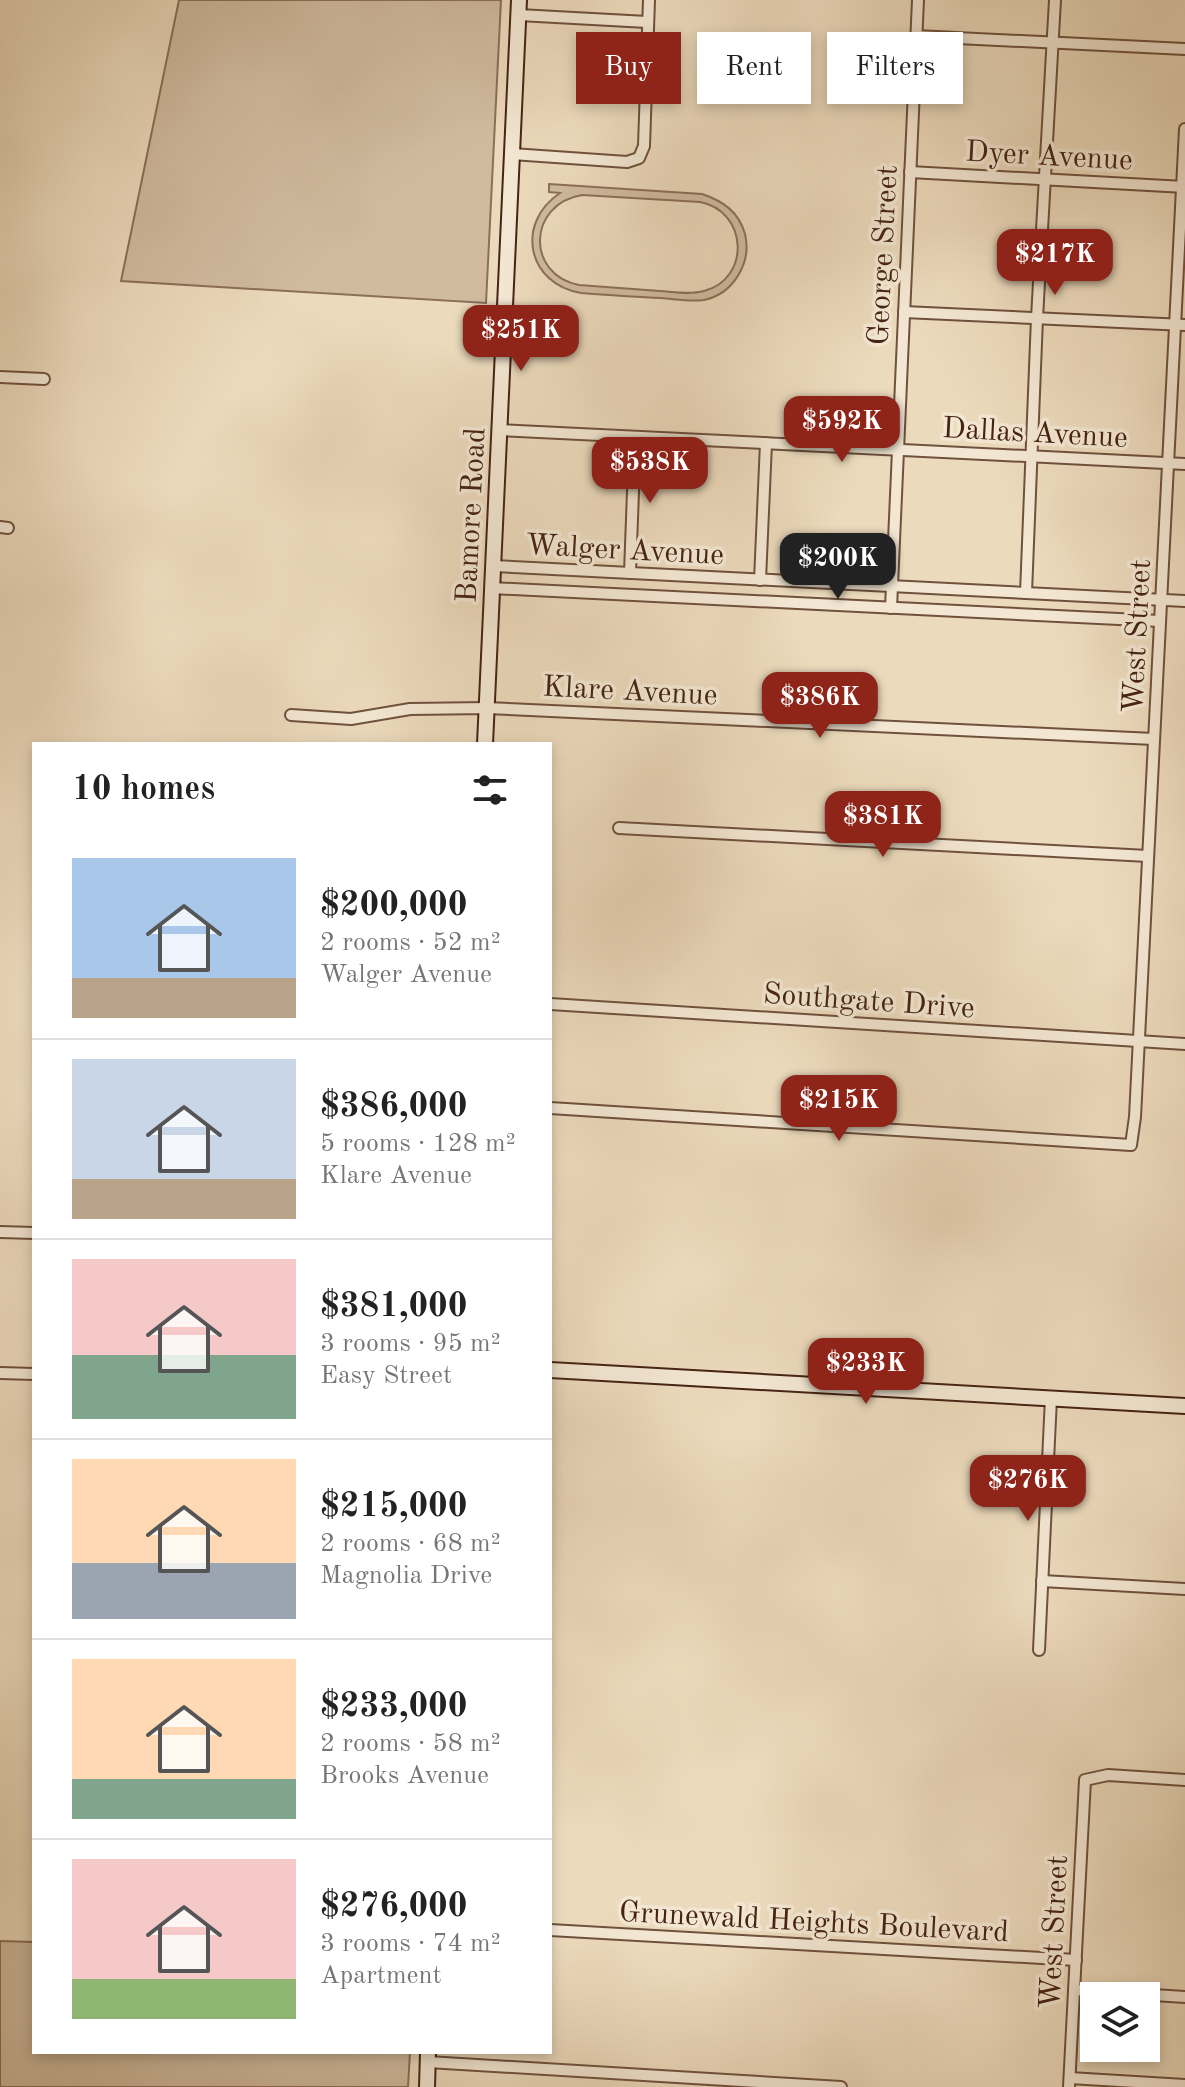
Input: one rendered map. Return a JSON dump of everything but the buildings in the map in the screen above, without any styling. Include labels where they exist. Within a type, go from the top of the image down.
[{"type":"street","points":[[512,154],[627,162],[639,158],[644,146],[649,0]]},
{"type":"street","name":"George Street","points":[[916,32],[918,0]]},
{"type":"street","points":[[1026,593],[1037,318],[1055,0]]},
{"type":"street","points":[[519,8],[647,22]]},
{"type":"street","name":"Bamore Road","points":[[485,742],[519,8]]},
{"type":"street","points":[[963,38],[1185,49]]},
{"type":"street","name":"George Street","points":[[891,608],[913,104]]},
{"type":"street","name":"West Street","points":[[552,1108],[1131,1145],[1135,1117],[1168,463],[1180,325],[1185,129]]},
{"type":"street","name":"Dyer Avenue","points":[[910,172],[1184,186]]},
{"type":"street","points":[[904,312],[1180,325]]},
{"type":"street","points":[[0,377],[44,379]]},
{"type":"street","name":"Dallas Avenue","points":[[500,430],[1185,464]]},
{"type":"street","points":[[630,573],[635,437]]},
{"type":"street","points":[[760,580],[766,443]]},
{"type":"street","name":"Walger Avenue","points":[[493,566],[1185,601]]},
{"type":"street","name":"Walger Avenue","points":[[492,588],[1160,621]]},
{"type":"street","name":"Klare Avenue","points":[[291,715],[351,719],[410,709],[487,708],[1154,739]]},
{"type":"street","points":[[619,828],[1148,856]]},
{"type":"street","name":"Southgate Drive","points":[[552,1004],[1185,1044]]},
{"type":"street","points":[[0,1232],[32,1233]]},
{"type":"street","points":[[552,1370],[1185,1406]]},
{"type":"street","points":[[0,1373],[32,1374]]},
{"type":"street","points":[[1039,1650],[1051,1398]]},
{"type":"street","points":[[1042,1581],[1185,1589]]},
{"type":"street","name":"West Street","points":[[1069,2082],[1085,1780],[1108,1775],[1185,1780]]},
{"type":"street","name":"Grunewald Heights Boulevard","points":[[552,1930],[1076,1960]]},
{"type":"street","points":[[1074,1990],[1185,1997]]},
{"type":"street","points":[[427,2087],[428,2057],[841,2087]]},
{"type":"street","points":[[1069,2082],[1185,2085]]},
{"type":"shaded area","points":[[179,0],[501,0],[486,303],[121,281]]},
{"type":"shaded area","points":[[549,184],[710,197],[729,208],[739,219],[746,245],[743,266],[724,291],[704,300],[581,293],[563,287],[549,278],[533,251],[537,220],[560,193],[549,192]],"holes":[[[582,195],[700,202],[716,208],[727,218],[735,231],[738,245],[730,273],[719,284],[704,291],[682,293],[579,285],[561,278],[549,268],[542,254],[540,239],[551,211],[564,201]]]},
{"type":"shaded area","points":[[0,1941],[32,1942],[32,2054],[410,2054],[408,2087],[0,2087]]}]
